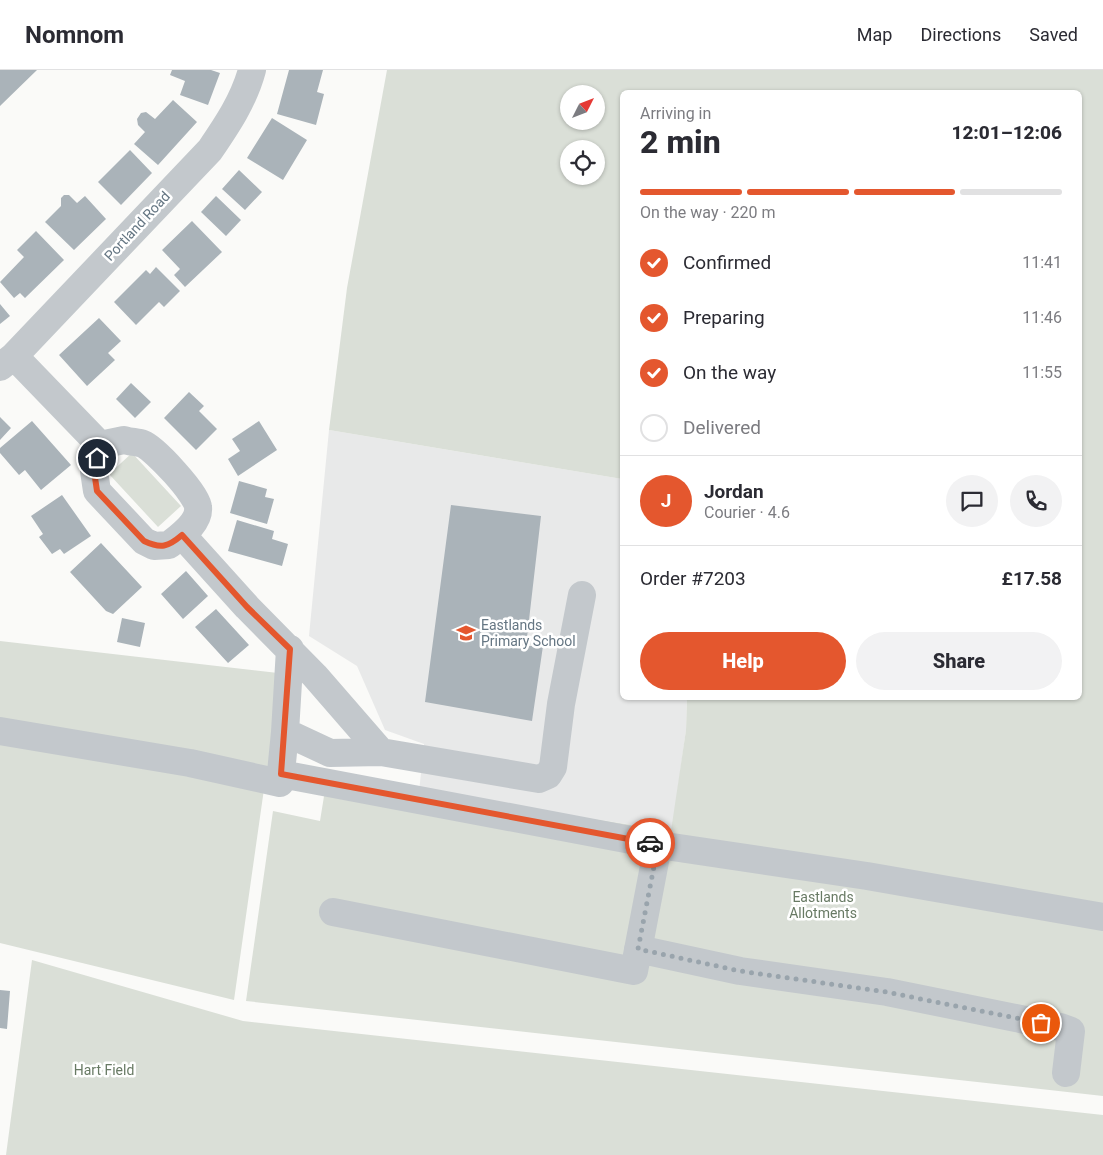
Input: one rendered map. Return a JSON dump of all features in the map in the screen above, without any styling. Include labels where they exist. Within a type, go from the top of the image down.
[{"type":"street","name":"Portland Road","points":[[7,362],[210,150],[231,118],[248,83],[252,70]]},
{"type":"street","points":[[7,362],[100,445]]},
{"type":"street","points":[[124,440],[144,444],[195,496],[199,507],[193,524],[169,545],[154,546],[144,541],[97,491],[94,471],[100,445],[124,440]]},
{"type":"street","points":[[182,535],[247,607],[290,649],[381,752]]},
{"type":"street","points":[[285,732],[330,753],[381,752],[539,779],[548,775],[553,767],[561,704],[582,595]]},
{"type":"street","points":[[0,731],[190,763],[280,783],[290,649]]},
{"type":"street","points":[[281,774],[652,844],[867,876],[1103,917]]},
{"type":"street","points":[[333,912],[634,971],[656,856],[652,844]]},
{"type":"street","points":[[638,949],[740,971],[886,992],[1060,1027],[1071,1031],[1066,1074]]},
{"type":"shaded area","name":"Eastlands Primary School","points":[[329,430],[620,479],[620,700],[687,700],[686,730],[672,831],[419,792],[424,744],[385,730],[357,666],[309,636]]},
{"type":"green space","name":"Eastlands Allotments","points":[[387,70],[1103,70],[1103,1096],[246,1001],[273,811],[320,821],[325,790],[419,792],[671,831],[686,730],[687,700],[1082,700],[1082,90],[620,90],[620,479],[329,430],[347,288]]},
{"type":"green space","points":[[132,453],[181,506],[158,527],[109,474]]},
{"type":"green space","points":[[0,641],[278,673],[271,768],[264,789],[234,1000],[0,943]]},
{"type":"green space","name":"Hart Field","points":[[32,960],[243,1021],[1103,1115],[1103,1155],[6,1155]]},
{"type":"building","points":[[0,70],[37,70],[0,106]]},
{"type":"building","points":[[172,70],[211,70],[220,73],[208,105],[180,95],[185,81],[170,75]]},
{"type":"building","points":[[289,70],[323,70],[317,92],[324,94],[316,125],[277,114]]},
{"type":"building","points":[[173,100],[197,122],[158,165],[134,144],[145,132],[138,125],[137,119],[141,113],[146,112],[155,119]]},
{"type":"building","points":[[272,118],[307,140],[283,180],[247,158]]},
{"type":"building","points":[[130,150],[152,173],[121,205],[98,182]]},
{"type":"building","points":[[239,170],[262,192],[245,210],[222,189]]},
{"type":"building","points":[[64,195],[69,195],[77,203],[85,196],[106,219],[74,250],[45,222],[61,206],[61,198]]},
{"type":"building","points":[[216,196],[241,220],[226,236],[201,212]]},
{"type":"building","points":[[192,221],[222,252],[185,287],[174,275],[180,269],[162,250]]},
{"type":"building","points":[[36,231],[64,260],[25,298],[20,293],[14,298],[0,282],[24,257],[17,250]]},
{"type":"building","points":[[156,267],[180,291],[164,307],[159,302],[136,325],[114,302],[146,270],[150,274]]},
{"type":"building","points":[[0,304],[10,316],[0,324]]},
{"type":"building","points":[[99,318],[121,341],[108,353],[115,360],[87,386],[59,355]]},
{"type":"building","points":[[131,383],[151,402],[135,418],[116,399]]},
{"type":"building","points":[[189,392],[204,406],[199,411],[217,429],[196,450],[164,418]]},
{"type":"building","points":[[0,417],[11,428],[0,440]]},
{"type":"building","points":[[32,421],[71,465],[41,490],[25,470],[19,475],[0,453],[0,448]]},
{"type":"building","points":[[259,421],[277,450],[238,476],[228,459],[240,451],[232,439]]},
{"type":"building","points":[[239,481],[267,489],[265,497],[274,499],[267,524],[230,513]]},
{"type":"building","points":[[62,495],[91,536],[64,554],[60,549],[52,554],[39,537],[43,534],[31,516]]},
{"type":"building","points":[[451,505],[541,516],[526,646],[543,646],[532,721],[425,702]]},
{"type":"building","points":[[237,520],[274,531],[272,539],[288,544],[282,566],[228,551]]},
{"type":"building","points":[[101,543],[142,587],[113,614],[106,611],[70,572]]},
{"type":"building","points":[[186,571],[208,596],[183,619],[161,594]]},
{"type":"building","points":[[216,609],[249,645],[228,663],[195,627]]},
{"type":"building","points":[[122,618],[145,623],[140,647],[117,642]]},
{"type":"building","points":[[0,990],[10,991],[7,1029],[0,1028]]},
{"type":"way so far","points":[[650,843],[656,856],[638,949],[740,971],[886,992],[1041,1023]]},
{"type":"place","name":"Eastlands Primary School","points":[[466,633]]},
{"type":"route","points":[[97,458],[94,471],[97,491],[144,541],[154,546],[169,545],[182,535],[247,607],[290,649],[281,774],[650,843]]}]
